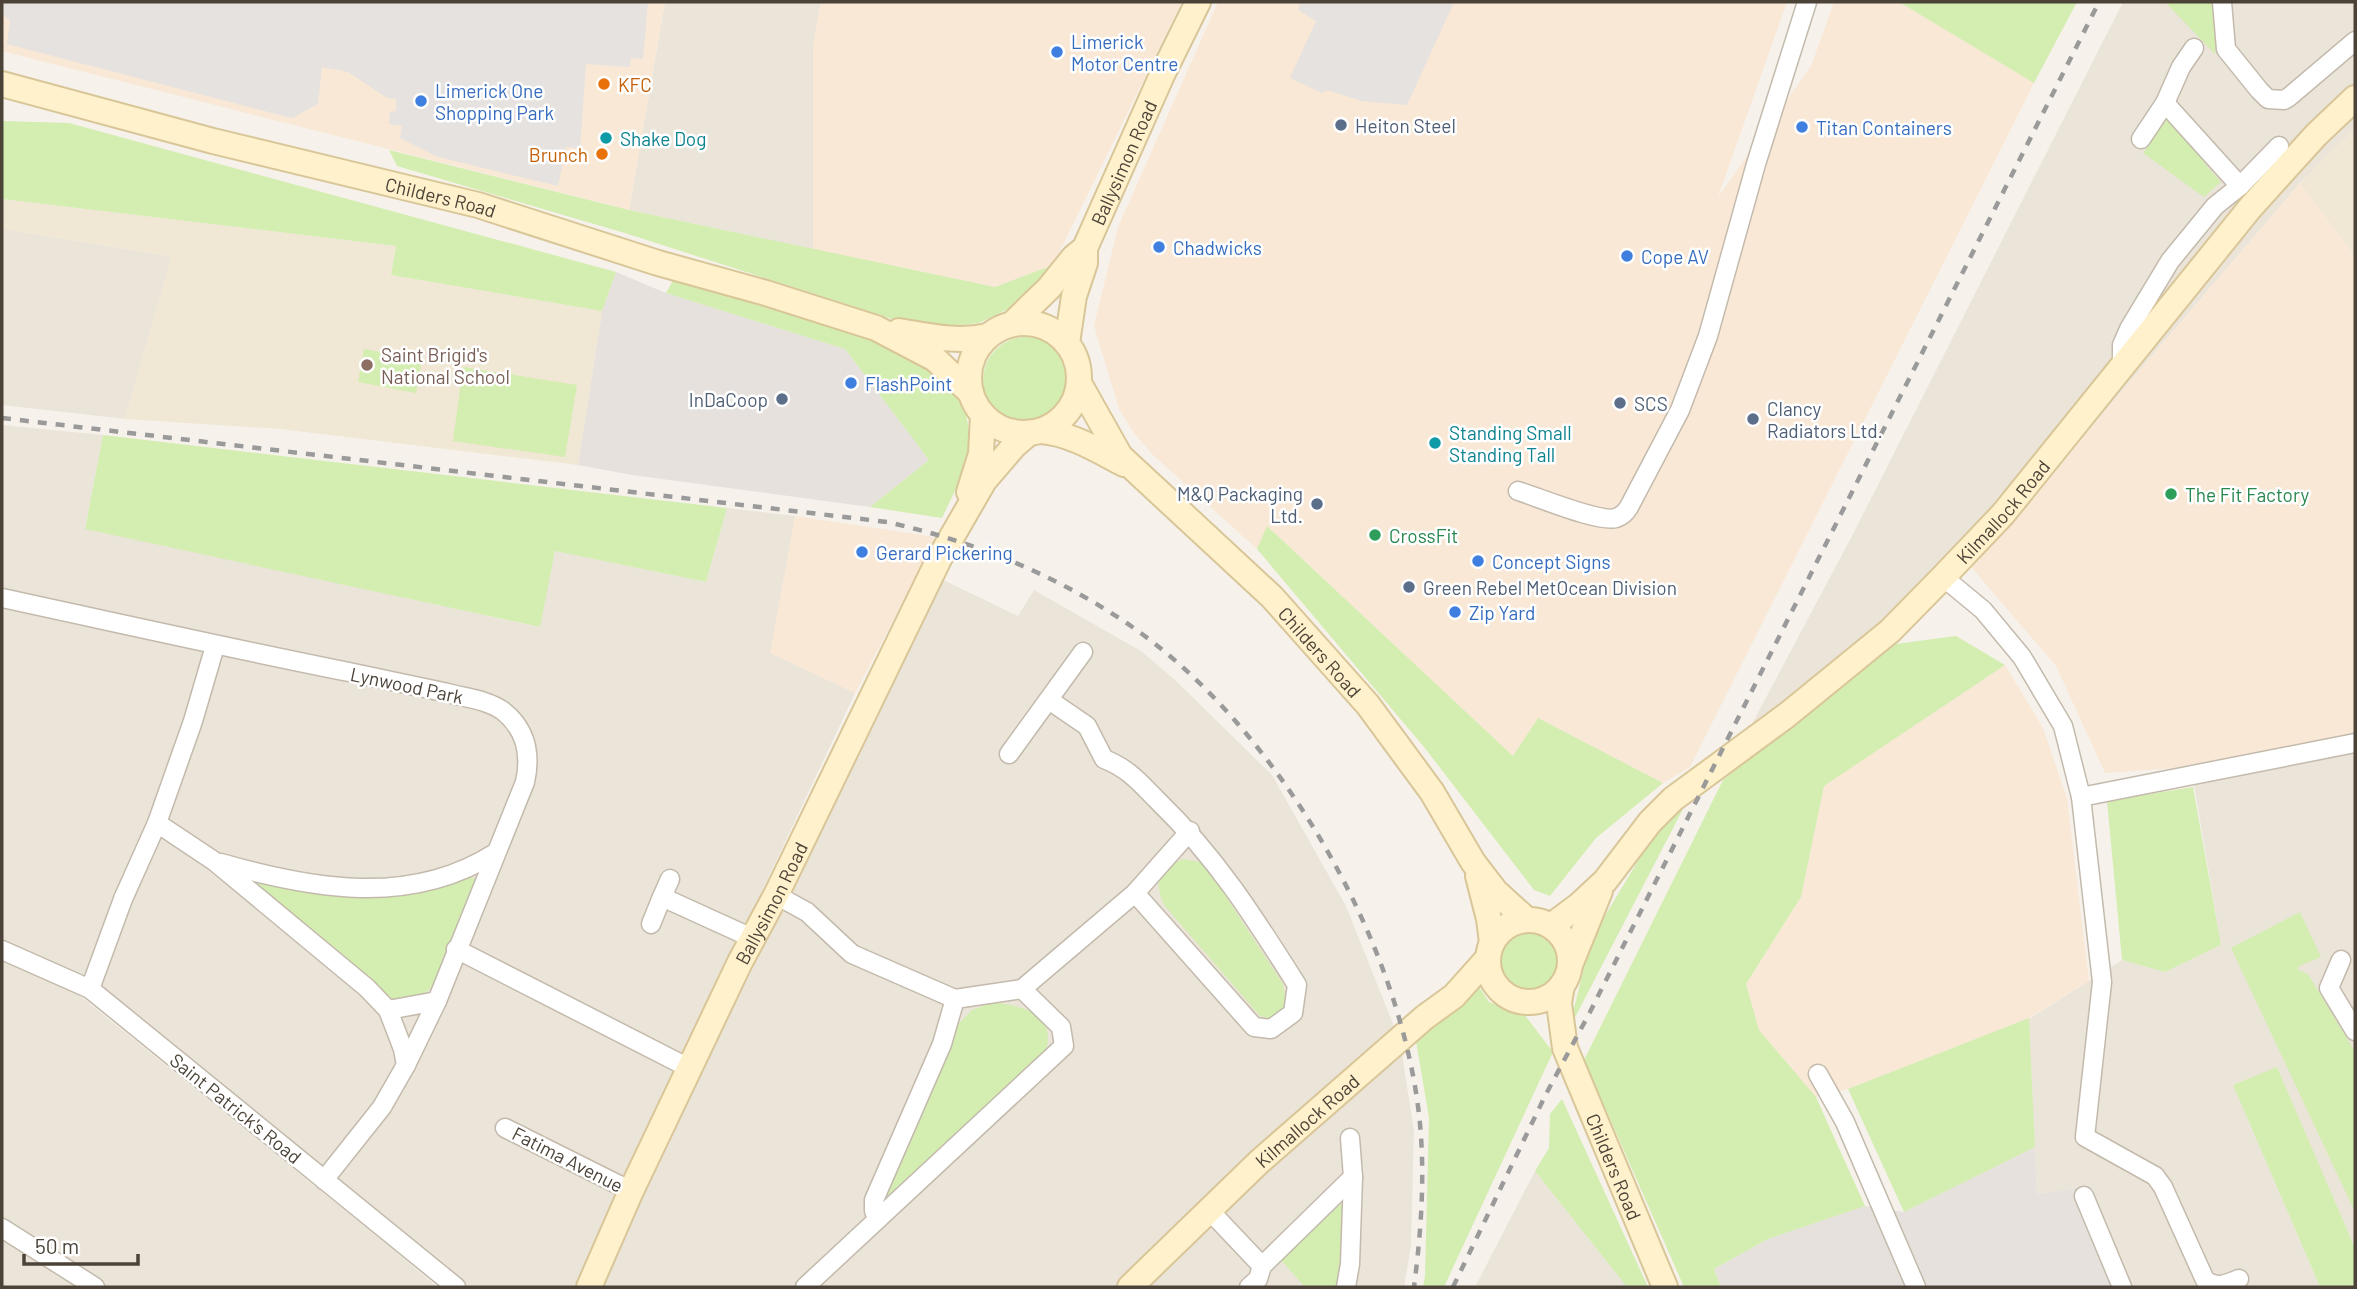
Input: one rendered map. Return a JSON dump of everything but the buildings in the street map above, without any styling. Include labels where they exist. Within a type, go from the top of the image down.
[{"type":"main road","name":"Ballysimon Road","points":[[1067,343],[1085,248],[1162,75],[1198,2]]},
{"type":"main road","name":"Childers Road","points":[[2,84],[224,144],[478,205],[658,263],[766,293],[876,328],[943,339],[988,336]]},
{"type":"main road","name":"Kilmallock Road","points":[[1551,926],[1605,881],[1650,822],[1673,799],[1787,715],[1890,631],[1943,577],[2003,514],[2250,208],[2316,135],[2355,98]]},
{"type":"main road","name":"Ballysimon Road","points":[[1012,324],[1085,248]]},
{"type":"main road","points":[[1012,324],[1036,324],[1048,328],[1067,343],[1077,362],[1079,383],[1072,405],[1065,415],[1035,432],[1004,430],[983,415],[971,393],[969,378],[971,362],[988,336],[999,328],[1012,324]]},
{"type":"main road","name":"Childers Road","points":[[876,328],[935,359],[971,393]]},
{"type":"main road","name":"Childers Road","points":[[1079,383],[1111,442],[1133,470],[1272,597],[1368,705],[1432,792],[1474,862],[1496,892],[1527,920]]},
{"type":"main road","name":"Ballysimon Road","points":[[958,522],[981,454],[983,415]]},
{"type":"main road","name":"Ballysimon Road","points":[[589,1287],[689,1068],[958,522],[984,481],[1014,446],[1035,432]]},
{"type":"main road","name":"Childers Road","points":[[1035,432],[1060,434],[1133,470]]},
{"type":"main road","name":"Childers Road","points":[[1474,862],[1489,919],[1490,951]]},
{"type":"main road","name":"Kilmallock Road","points":[[1566,975],[1605,881]]},
{"type":"main road","points":[[1527,920],[1551,926],[1565,942],[1570,953],[1566,975],[1549,997],[1540,1001],[1521,1002],[1502,993],[1494,984],[1489,974],[1490,951],[1503,929],[1527,920]]},
{"type":"main road","name":"Kilmallock Road","points":[[1130,1287],[1193,1229],[1259,1162],[1425,1017],[1454,996],[1490,951]]},
{"type":"main road","name":"Childers Road","points":[[1566,975],[1559,1003],[1565,1048],[1665,1287]]},
{"type":"main road","name":"Childers Road","points":[[1521,1002],[1535,1012],[1565,1048]]},
{"type":"street","points":[[1518,491],[1598,517],[1615,519],[1629,507],[1680,410],[1708,336],[1756,164],[1807,2]]},
{"type":"street","points":[[2222,2],[2226,49],[2269,99],[2276,101],[2289,97],[2355,41]]},
{"type":"street","points":[[2141,139],[2165,103],[2181,67],[2194,48]]},
{"type":"street","points":[[2165,103],[2240,186]]},
{"type":"street","points":[[2122,368],[2122,345],[2129,329],[2170,261],[2215,206],[2240,186],[2280,146]]},
{"type":"street","points":[[2170,261],[2192,278]]},
{"type":"street","points":[[1943,577],[1983,610],[2022,657],[2063,726],[2081,797],[2102,982],[2085,1137],[2155,1176],[2163,1187],[2205,1280],[2211,1285],[2221,1286],[2239,1279]]},
{"type":"street","name":"Lynwood Park","points":[[2,598],[483,702],[503,712],[522,733],[527,745],[529,765],[525,782],[437,1000],[406,1065],[382,1107],[324,1180]]},
{"type":"street","points":[[90,989],[123,898],[157,823],[193,721],[215,646]]},
{"type":"street","points":[[1009,754],[1083,652]]},
{"type":"street","points":[[1049,700],[1087,726],[1104,759],[1122,766],[1190,831],[1238,892],[1297,985],[1293,1013],[1270,1029],[1254,1027],[1135,893]]},
{"type":"street","points":[[2081,797],[2355,743]]},
{"type":"street","points":[[157,823],[214,861],[367,988],[388,1010],[403,1049],[406,1065]]},
{"type":"street","points":[[776,895],[807,912],[852,954],[955,999],[1022,989],[1135,893],[1190,831]]},
{"type":"street","points":[[214,861],[299,883],[365,890],[394,888],[442,879],[477,865],[495,853]]},
{"type":"street","points":[[651,924],[670,879]]},
{"type":"street","points":[[662,897],[752,938]]},
{"type":"street","points":[[456,949],[689,1068]]},
{"type":"street","name":"Saint Patrick's Road","points":[[2,950],[90,989],[456,1287]]},
{"type":"street","points":[[2342,960],[2329,988],[2355,1031]]},
{"type":"street","points":[[804,1287],[1064,1046],[1061,1027],[1022,989]]},
{"type":"street","points":[[878,1219],[873,1210],[874,1200],[942,1044],[955,999]]},
{"type":"street","points":[[388,1010],[437,1000]]},
{"type":"street","points":[[1818,1074],[1844,1122],[1916,1287]]},
{"type":"street","name":"Fatima Avenue","points":[[505,1128],[631,1191]]},
{"type":"street","points":[[1346,1287],[1350,1264],[1353,1177],[1350,1138]]},
{"type":"street","points":[[1249,1287],[1258,1279],[1262,1266],[1353,1177]]},
{"type":"street","points":[[2084,1196],[2122,1287]]},
{"type":"street","points":[[1209,1210],[1262,1266]]},
{"type":"street","points":[[2,1228],[95,1287]]},
{"type":"shaded area","name":"Limerick One Shopping Park","points":[[2,2],[665,2],[629,210],[2,51]]},
{"type":"shaded area","name":"Limerick One Shopping Park","points":[[2,2],[648,2],[643,59],[631,58],[630,67],[586,64],[580,148],[566,147],[558,186],[438,157],[400,138],[402,126],[389,124],[390,112],[396,111],[396,99],[387,98],[348,72],[322,67],[318,104],[292,118],[7,44],[10,21],[2,13]]},
{"type":"shaded area","points":[[665,2],[821,2],[813,45],[813,249],[629,210]]},
{"type":"shaded area","points":[[821,2],[1182,2],[1053,265],[995,287],[813,249],[813,45]]},
{"type":"shaded area","points":[[1218,2],[1787,2],[1718,197],[1811,66],[1834,2],[1899,2],[2034,83],[1690,767],[1663,783],[1538,718],[1513,756],[1268,527],[1257,549],[1153,455],[1134,433],[1119,409],[1094,326],[1118,227]]},
{"type":"shaded area","points":[[1301,2],[1454,2],[1407,105],[1362,101],[1327,90],[1322,93],[1290,78],[1316,21],[1298,10]]},
{"type":"shaded area","points":[[2123,2],[2355,2],[2355,129],[2300,183],[1971,567],[1909,599],[1745,737],[1853,534]]},
{"type":"shaded area","points":[[2355,129],[2355,256],[2300,183]]},
{"type":"shaded area","points":[[2300,183],[2355,256],[2355,734],[2191,767],[2105,773],[2056,666],[1971,567]]},
{"type":"shaded area","name":"Saint Brigid's National School","points":[[2,199],[396,246],[391,275],[602,311],[578,465],[280,429],[125,419],[170,256],[2,229]]},
{"type":"shaded area","points":[[2,229],[170,256],[125,419],[2,405]]},
{"type":"shaded area","points":[[616,272],[666,293],[845,349],[929,460],[870,507],[632,475],[578,465],[602,311]]},
{"type":"shaded area","points":[[2,425],[103,435],[85,528],[539,627],[555,551],[706,582],[727,508],[795,516],[771,653],[855,693],[576,1287],[466,1287],[83,974],[2,942]]},
{"type":"shaded area","points":[[795,516],[929,536],[953,548],[937,577],[917,575],[855,693],[770,653]]},
{"type":"shaded area","points":[[937,577],[1018,616],[1034,590],[1141,651],[1174,679],[1272,775],[1346,906],[1394,1026],[1249,1154],[1116,1287],[598,1287]]},
{"type":"shaded area","points":[[2005,665],[2043,728],[2067,798],[2089,981],[2029,1018],[1848,1089],[1816,1097],[1759,1030],[1746,984],[1801,897],[1824,786]]},
{"type":"shaded area","points":[[2355,734],[2355,1248],[2276,1068],[2233,1085],[2320,1287],[2133,1287],[2091,1186],[2037,1194],[2029,1019],[2122,960],[2165,972],[2221,945],[2191,767]]},
{"type":"shaded area","points":[[2,960],[74,991],[437,1287],[2,1287]]},
{"type":"shaded area","points":[[1401,1048],[1414,1131],[1411,1245],[1404,1287],[1150,1287],[1235,1203]]},
{"type":"shaded area","points":[[2035,1147],[2037,1194],[2091,1186],[2133,1287],[1721,1287],[1714,1269],[1768,1239],[1865,1206],[1904,1212]]},
{"type":"shaded area","points":[[1535,1171],[1627,1287],[1475,1287]]},
{"type":"green space","points":[[1899,2],[2077,2],[2034,83]]},
{"type":"green space","points":[[2165,2],[2213,2],[2217,29],[2215,54]]},
{"type":"green space","points":[[2168,117],[2208,159],[2205,164],[2221,182],[2204,197],[2143,153]]},
{"type":"green space","points":[[2,121],[69,123],[616,272],[602,311],[391,275],[396,246],[2,199]]},
{"type":"green space","points":[[389,150],[629,210],[995,287],[1053,265],[1014,306],[979,323],[937,328],[892,319],[628,234],[397,166]]},
{"type":"green space","points":[[675,277],[895,344],[948,383],[966,413],[971,444],[962,476],[942,518],[870,507],[929,460],[845,349],[666,293]]},
{"type":"green space","points":[[1026,337],[1050,344],[1062,356],[1069,380],[1062,404],[1050,416],[1026,423],[1002,416],[990,404],[983,380],[990,356],[1002,344]]},
{"type":"green space","points":[[364,349],[422,360],[416,393],[358,382]]},
{"type":"green space","points":[[463,367],[577,385],[565,457],[453,441]]},
{"type":"green space","points":[[103,435],[727,508],[706,582],[555,551],[540,627],[85,529]]},
{"type":"green space","points":[[1267,526],[1513,756],[1538,718],[1663,783],[1596,838],[1550,896],[1534,890],[1424,747],[1257,549]]},
{"type":"green space","points":[[1956,636],[2005,665],[1824,786],[1801,897],[1746,984],[1759,1030],[1816,1097],[1865,1206],[1768,1239],[1714,1269],[1721,1287],[1684,1287],[1584,1060],[1723,780],[1888,645]]},
{"type":"green space","points":[[2193,787],[2221,945],[2165,972],[2122,960],[2107,801]]},
{"type":"green space","points":[[1684,807],[1569,1029],[1591,939],[1653,836]]},
{"type":"green space","points":[[1184,859],[1204,863],[1283,984],[1287,1006],[1276,1020],[1260,1016],[1164,905],[1159,889],[1160,876],[1168,867]]},
{"type":"green space","points":[[470,877],[475,879],[477,884],[439,981],[423,995],[409,1001],[393,1001],[250,880],[314,892],[379,896]]},
{"type":"green space","points":[[2300,912],[2321,957],[2299,966],[2298,970],[2308,974],[2355,1052],[2355,1212],[2231,948]]},
{"type":"green space","points":[[1528,929],[1546,935],[1554,943],[1560,961],[1554,979],[1546,987],[1528,993],[1510,987],[1502,979],[1496,961],[1502,943],[1510,935]]},
{"type":"green space","points":[[1476,982],[1489,1002],[1524,1014],[1553,1052],[1444,1287],[1423,1287],[1429,1118],[1416,1041]]},
{"type":"green space","points":[[995,1002],[1036,1014],[1046,1028],[1046,1052],[891,1196],[886,1193],[959,1023],[972,1010]]},
{"type":"green space","points":[[2029,1018],[2035,1147],[1904,1212],[1848,1089]]},
{"type":"green space","points":[[2277,1067],[2355,1248],[2355,1287],[2320,1287],[2233,1085]]},
{"type":"green space","points":[[1562,1099],[1648,1287],[1627,1287],[1535,1171],[1549,1148],[1550,1114]]},
{"type":"green space","points":[[1345,1200],[1346,1225],[1339,1287],[1305,1287],[1280,1259]]},
{"type":"railway","points":[[1453,1287],[1546,1094],[1590,1012],[2099,2]]},
{"type":"railway","points":[[2,418],[887,522],[980,549],[1040,574],[1097,604],[1180,665],[1232,718],[1280,777],[1323,843],[1359,912],[1388,983],[1409,1055],[1420,1124],[1422,1206],[1414,1287]]},
{"type":"place","name":"Limerick Motor Centre","points":[[1057,52]]},
{"type":"place","name":"KFC","points":[[604,84]]},
{"type":"place","name":"Limerick One Shopping Park","points":[[421,101]]},
{"type":"place","name":"Heiton Steel","points":[[1341,125]]},
{"type":"place","name":"Titan Containers","points":[[1802,127]]},
{"type":"place","name":"Shake Dog","points":[[606,138]]},
{"type":"place","name":"Brunch","points":[[602,154]]},
{"type":"place","name":"Chadwicks","points":[[1159,247]]},
{"type":"place","name":"Cope AV","points":[[1627,256]]},
{"type":"place","name":"Saint Brigid's National School","points":[[367,365]]},
{"type":"place","name":"FlashPoint","points":[[851,383]]},
{"type":"place","name":"InDaCoop","points":[[782,399]]},
{"type":"place","name":"SCS","points":[[1620,403]]},
{"type":"place","name":"Clancy Radiators Ltd.","points":[[1753,419]]},
{"type":"place","name":"Standing Small Standing Tall","points":[[1435,443]]},
{"type":"place","name":"The Fit Factory","points":[[2171,494]]},
{"type":"place","name":"M&Q Packaging Ltd.","points":[[1317,504]]},
{"type":"place","name":"CrossFit","points":[[1375,535]]},
{"type":"place","name":"Gerard Pickering","points":[[862,552]]},
{"type":"place","name":"Concept Signs","points":[[1478,561]]},
{"type":"place","name":"Green Rebel MetOcean Division","points":[[1409,587]]},
{"type":"place","name":"Zip Yard","points":[[1455,612]]}]
